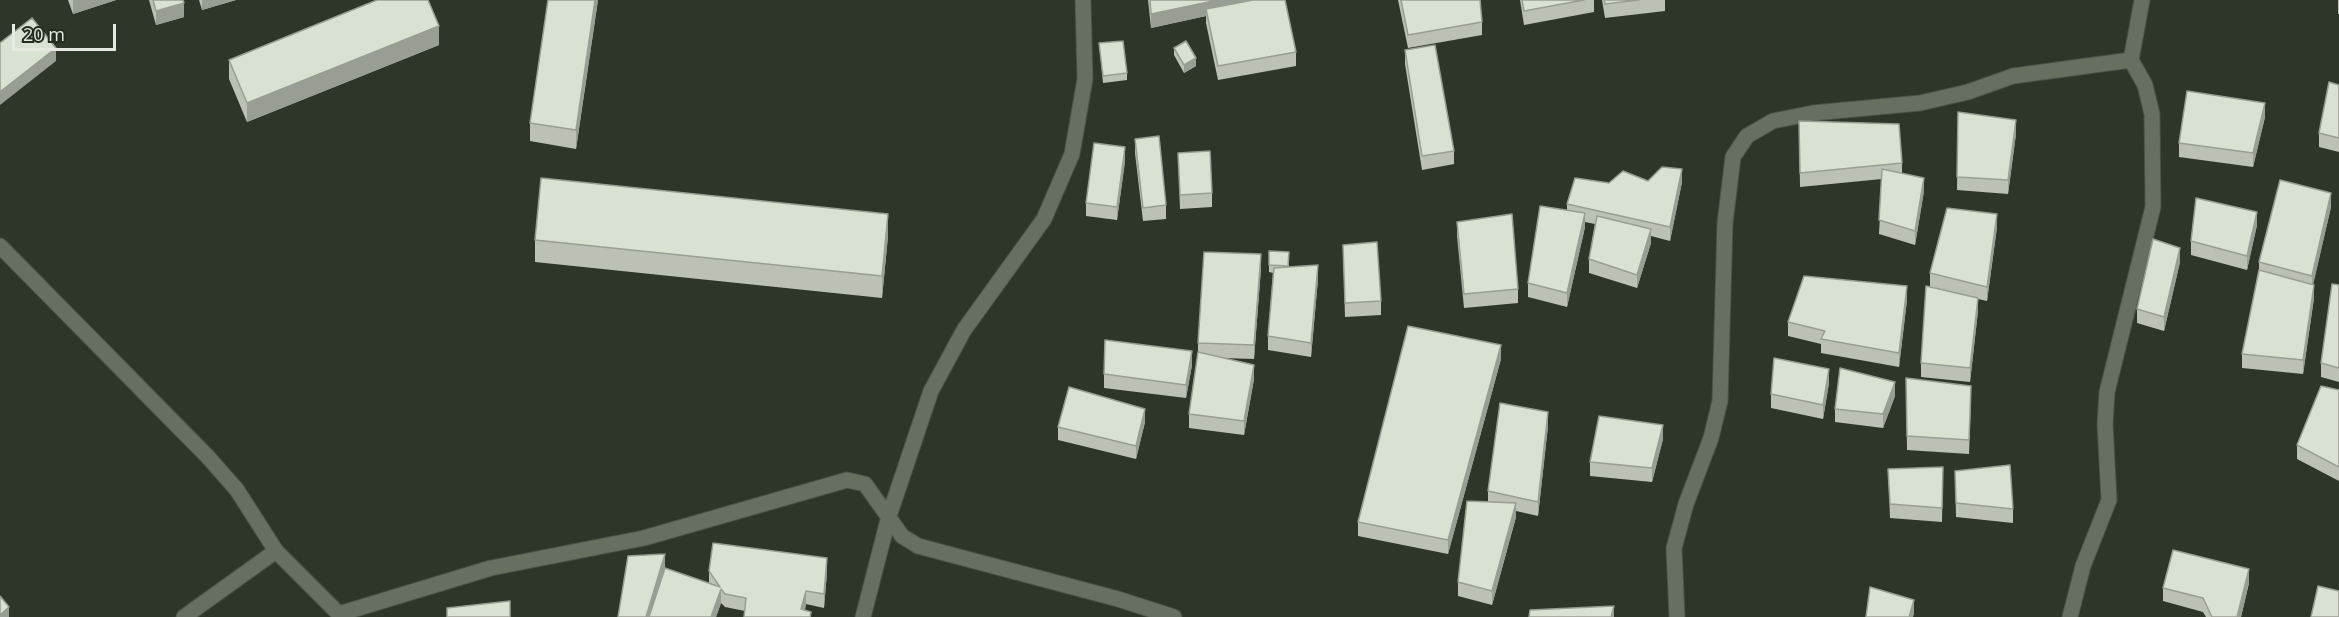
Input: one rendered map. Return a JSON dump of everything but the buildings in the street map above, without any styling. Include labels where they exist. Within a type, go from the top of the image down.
[{"type":"street","points":[[863,617],[889,516],[932,391],[964,330],[1044,219],[1072,154],[1085,79],[1083,0]]},
{"type":"street","points":[[2070,617],[2083,566],[2109,500],[2105,424],[2107,392],[2153,207],[2152,114],[2145,85],[2132,60],[2142,0]]},
{"type":"street","points":[[1677,617],[1674,548],[1686,504],[1711,438],[1720,401],[1725,223],[1733,157],[1747,136],[1773,121],[1813,113],[1920,103],[1968,92],[2013,76],[2132,60]]},
{"type":"street","points":[[0,246],[208,457],[237,490],[276,550],[341,615],[491,568],[644,538],[847,480],[865,484],[902,536],[918,546],[1118,599],[1174,617]]},
{"type":"street","points":[[184,617],[276,550]]}]
